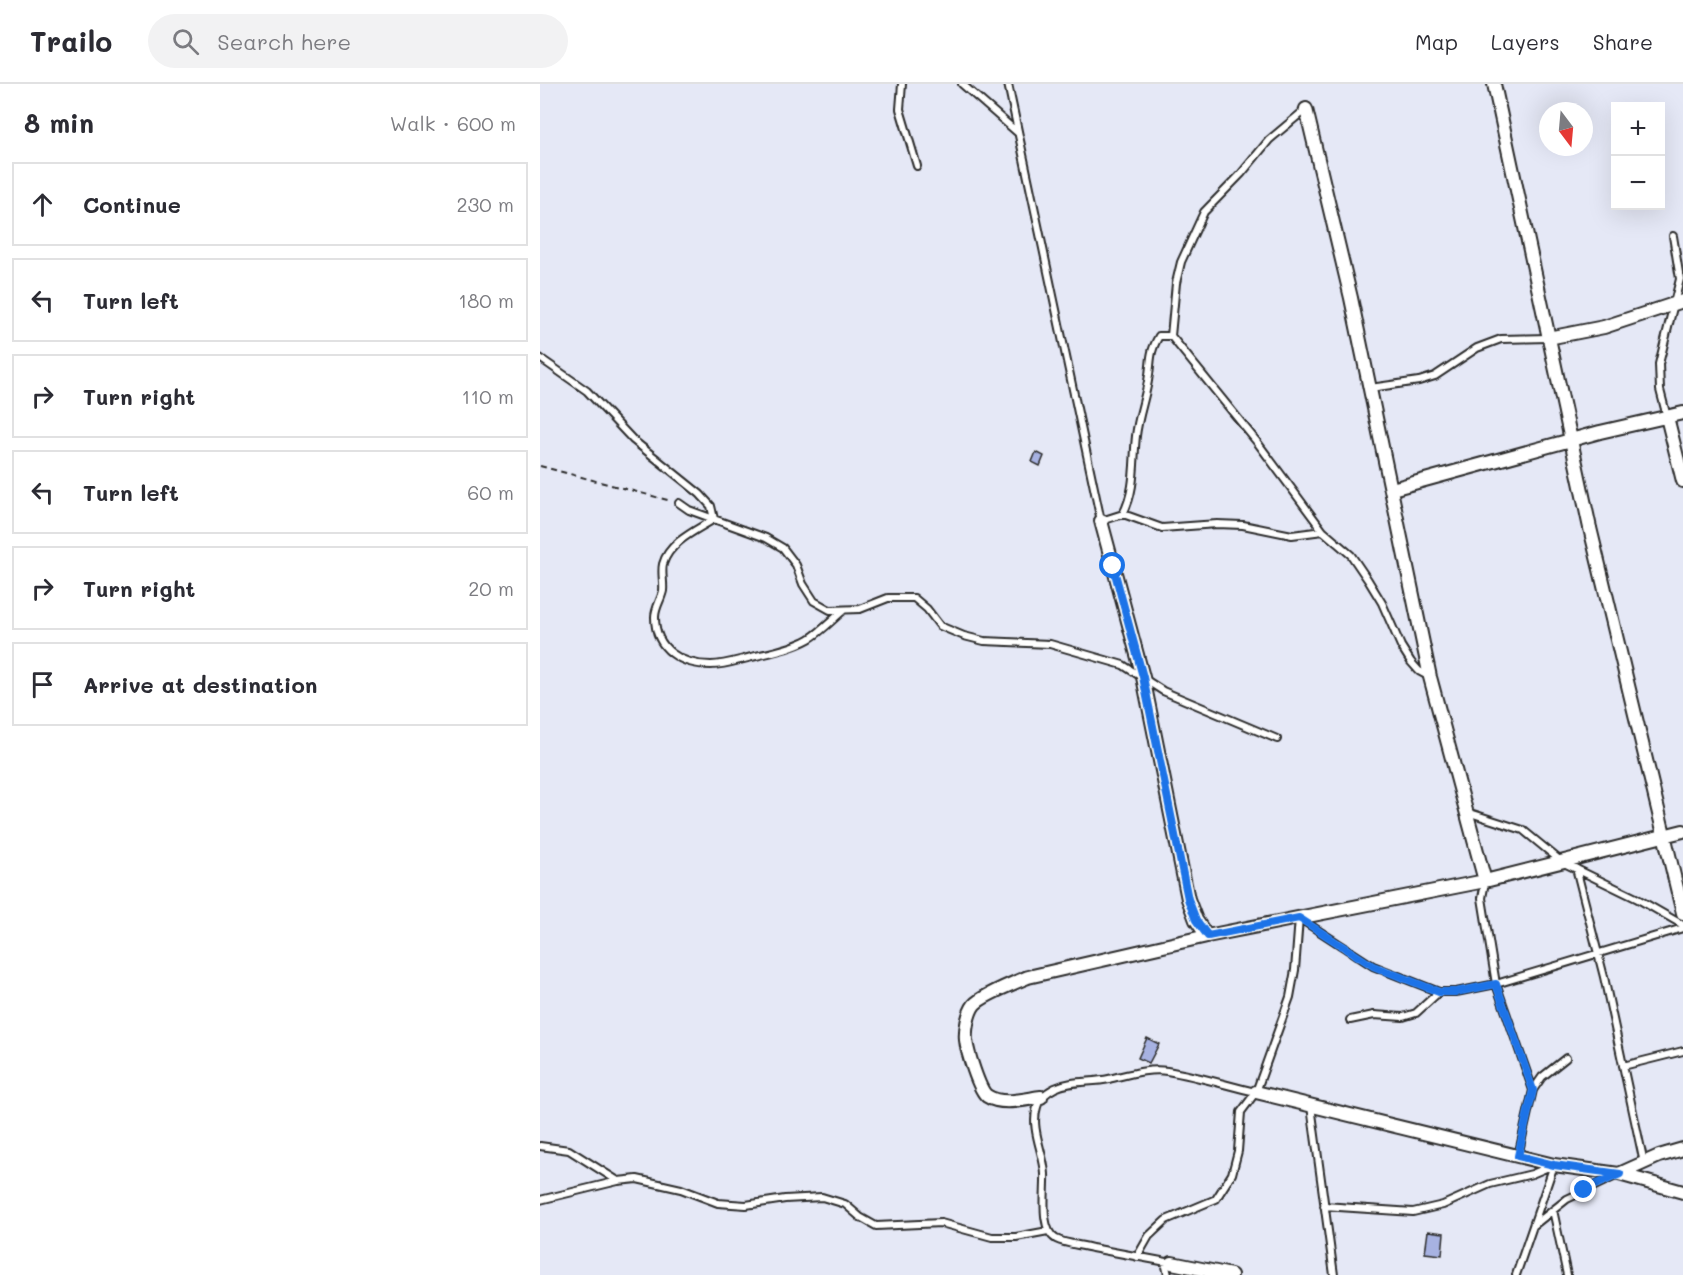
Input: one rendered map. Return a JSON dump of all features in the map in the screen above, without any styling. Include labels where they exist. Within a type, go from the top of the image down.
[{"type":"street","points":[[1494,84],[1570,440],[1683,913]]},
{"type":"street","points":[[1306,109],[1370,387],[1430,677],[1485,881]]},
{"type":"street","points":[[1548,338],[1604,327],[1679,302]]},
{"type":"street","points":[[1392,489],[1570,440],[1683,413]]},
{"type":"street","points":[[1667,417],[1683,481]]},
{"type":"street","points":[[1101,521],[1143,677],[1188,899],[1196,920],[1208,936]]},
{"type":"street","points":[[1041,1097],[999,1101],[985,1095],[966,1040],[968,1021],[975,1004],[1028,977],[1208,936],[1485,881],[1683,831]]},
{"type":"street","points":[[1256,1092],[1554,1165],[1620,1174],[1683,1192]]},
{"type":"street","points":[[1620,1174],[1683,1149]]},
{"type":"street","points":[[1168,1267],[1231,1275]]},
{"type":"lane","points":[[902,84],[900,109],[917,166]]},
{"type":"lane","points":[[962,84],[1019,134]]},
{"type":"lane","points":[[1008,84],[1101,521],[1123,514],[1162,528],[1217,524],[1243,525],[1292,535],[1323,531]]},
{"type":"lane","points":[[1306,109],[1269,140],[1241,174],[1204,212],[1181,262],[1176,283],[1171,336],[1257,442],[1323,531],[1356,563],[1382,603],[1401,646],[1411,662],[1419,671],[1430,677]]},
{"type":"lane","points":[[1667,417],[1660,390],[1659,364],[1679,302],[1680,279],[1673,236]]},
{"type":"lane","points":[[1123,514],[1130,501],[1139,415],[1149,380],[1150,351],[1159,336],[1171,336]]},
{"type":"lane","points":[[1370,387],[1419,381],[1435,376],[1477,348],[1494,341],[1548,338]]},
{"type":"lane","points":[[540,358],[587,391],[633,440],[700,494],[711,506],[714,519]]},
{"type":"lane","points":[[679,503],[689,510],[766,538],[783,548],[796,565],[803,584],[814,602],[830,610],[860,609],[888,598],[914,598],[927,609],[940,626],[964,636],[984,641],[1050,644],[1124,665],[1162,691],[1277,739]]},
{"type":"lane","points":[[714,519],[683,538],[670,551],[663,565],[663,594],[657,605],[655,617],[660,641],[670,653],[695,664],[713,665],[781,650],[808,639],[845,609]]},
{"type":"lane","points":[[1466,811],[1523,830],[1562,862],[1636,898],[1683,927]]},
{"type":"lane","points":[[1576,868],[1598,954],[1644,1163]]},
{"type":"lane","points":[[1485,881],[1482,898],[1496,984],[1533,1090]]},
{"type":"lane","points":[[1137,1257],[1149,1236],[1166,1220],[1216,1199],[1232,1174],[1238,1150],[1241,1112],[1256,1092],[1290,997],[1295,970],[1299,918],[1373,966],[1439,992],[1456,992],[1496,984],[1683,927]]},
{"type":"lane","points":[[1350,1020],[1374,1015],[1403,1017],[1416,1012],[1439,992]]},
{"type":"lane","points":[[1623,1066],[1683,1051]]},
{"type":"lane","points":[[1518,1156],[1533,1090],[1542,1077],[1566,1058]]},
{"type":"lane","points":[[1168,1267],[1137,1257],[1057,1239],[1048,1231],[1043,1193],[1046,1177],[1036,1122],[1036,1108],[1041,1097],[1056,1088],[1073,1083],[1165,1070],[1256,1092]]},
{"type":"lane","points":[[1311,1106],[1334,1275]]},
{"type":"lane","points":[[540,1146],[569,1150],[618,1181]]},
{"type":"lane","points":[[1324,1206],[1413,1212],[1443,1205],[1490,1184],[1532,1174],[1554,1165]]},
{"type":"lane","points":[[1516,1275],[1554,1165]]},
{"type":"lane","points":[[1533,1226],[1567,1198],[1620,1174]]},
{"type":"lane","points":[[540,1200],[618,1181],[637,1179],[681,1189],[718,1203],[746,1205],[785,1199],[822,1197],[845,1204],[860,1217],[876,1226],[941,1223],[992,1237],[1016,1237],[1048,1231]]},
{"type":"lane","points":[[1553,1210],[1568,1275]]},
{"type":"path","points":[[540,466],[679,503]]},
{"type":"building","points":[[1036,452],[1044,456],[1040,466],[1032,462]]},
{"type":"building","points":[[1147,1038],[1159,1044],[1149,1063],[1138,1058]]},
{"type":"building","points":[[1428,1231],[1444,1233],[1442,1255],[1425,1253]]},
{"type":"route","points":[[1113,566],[1143,677],[1188,899],[1196,920],[1208,936],[1299,918],[1373,966],[1439,992],[1456,992],[1496,984],[1533,1090],[1518,1156],[1554,1165],[1620,1174],[1584,1190]]}]
